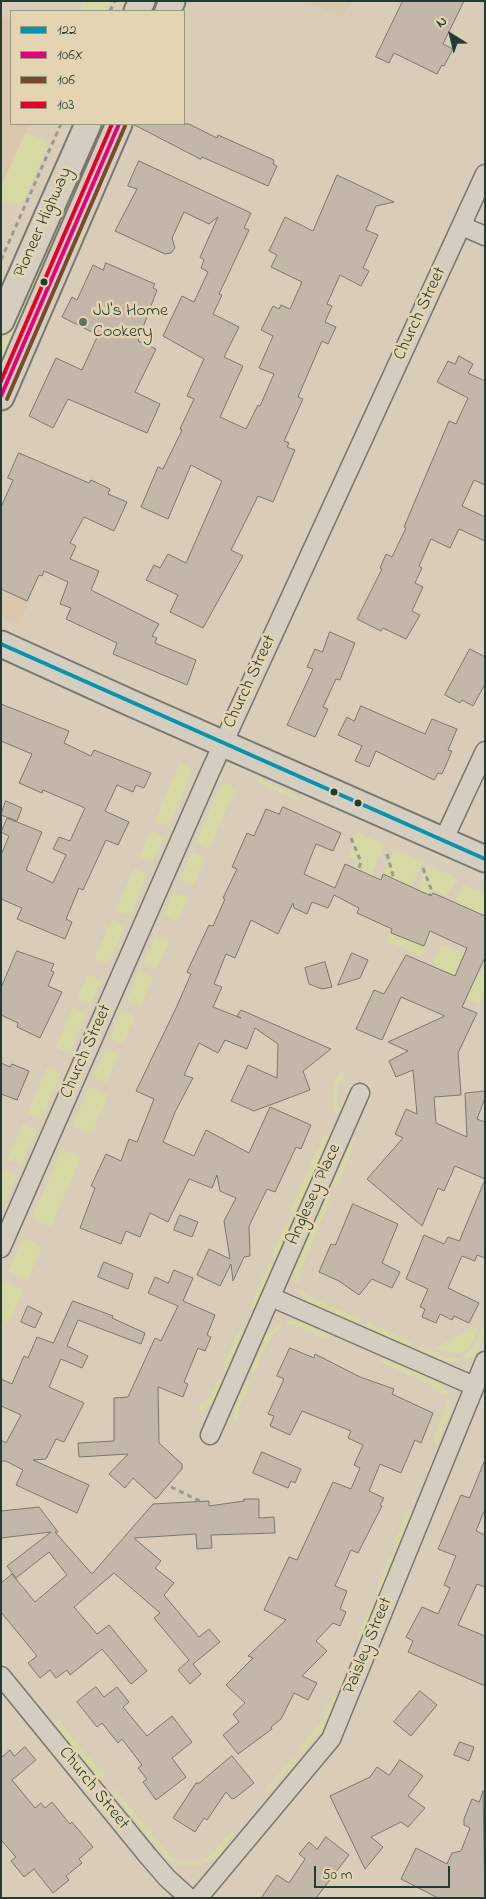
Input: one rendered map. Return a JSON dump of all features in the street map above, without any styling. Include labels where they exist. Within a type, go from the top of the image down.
[{"type":"main road","name":"Pioneer Highway","points":[[1,322],[88,125]]},
{"type":"main road","name":"Pioneer Highway","points":[[1,397],[119,125]]},
{"type":"main road","points":[[1,644],[485,859]]},
{"type":"street","name":"Church Street","points":[[1,1248],[223,744],[485,174]]},
{"type":"street","points":[[462,226],[485,236]]},
{"type":"street","points":[[444,841],[485,751]]},
{"type":"street","name":"Anglesey Place","points":[[210,1435],[360,1093]]},
{"type":"street","points":[[271,1297],[474,1386]]},
{"type":"street","name":"Paisley Street","points":[[198,1898],[331,1739],[485,1361]]},
{"type":"street","name":"Church Street","points":[[1,1676],[148,1856],[167,1878],[189,1898]]},
{"type":"path","points":[[1,260],[61,125]]},
{"type":"path","points":[[351,838],[361,862],[358,870]]},
{"type":"path","points":[[387,854],[394,879]]},
{"type":"path","points":[[424,868],[431,889],[430,895]]},
{"type":"path","points":[[171,1488],[200,1501]]},
{"type":"shaded area","points":[[305,1],[351,1],[343,18]]},
{"type":"shaded area","points":[[1,16],[10,20],[10,125],[30,125],[1,187]]},
{"type":"shaded area","points":[[1,556],[41,573],[19,625],[1,617]]},
{"type":"green space","points":[[84,1],[111,1],[106,10],[80,10]]},
{"type":"green space","points":[[98,125],[109,125],[1,369],[1,346]]},
{"type":"green space","points":[[25,133],[49,143],[21,207],[1,200],[1,187]]},
{"type":"green space","points":[[180,762],[191,767],[191,775],[169,826],[155,821]]},
{"type":"green space","points":[[260,779],[301,798],[300,801],[258,783]]},
{"type":"green space","points":[[225,782],[236,788],[209,849],[196,843],[219,789]]},
{"type":"green space","points":[[151,830],[164,837],[153,861],[139,857]]},
{"type":"green space","points":[[358,833],[385,845],[371,876],[355,868],[358,861],[348,857]]},
{"type":"green space","points":[[394,849],[423,862],[412,886],[383,874]]},
{"type":"green space","points":[[192,852],[205,857],[193,886],[180,878]]},
{"type":"green space","points":[[428,865],[457,878],[447,897],[434,891],[431,896],[418,890]]},
{"type":"green space","points":[[135,867],[147,875],[130,916],[115,911]]},
{"type":"green space","points":[[464,881],[464,885],[485,893],[485,909],[481,916],[470,913],[471,910],[460,905],[453,906]]},
{"type":"green space","points":[[174,892],[189,897],[176,922],[164,915]]},
{"type":"green space","points":[[112,919],[125,927],[108,964],[94,959]]},
{"type":"green space","points":[[410,923],[432,932],[421,956],[387,941],[391,933],[399,936]]},
{"type":"green space","points":[[156,935],[170,941],[156,970],[143,963]]},
{"type":"green space","points":[[442,944],[464,954],[447,994],[425,979]]},
{"type":"green space","points":[[485,967],[485,992],[479,1004],[466,998],[476,975]]},
{"type":"green space","points":[[139,971],[153,977],[140,1008],[127,1000]]},
{"type":"green space","points":[[88,974],[102,981],[90,1005],[77,999]]},
{"type":"green space","points":[[73,1007],[86,1014],[70,1053],[56,1048]]},
{"type":"green space","points":[[122,1010],[135,1016],[123,1045],[110,1039]]},
{"type":"green space","points":[[106,1048],[119,1054],[106,1083],[93,1077]]},
{"type":"green space","points":[[47,1067],[61,1074],[41,1119],[27,1114]]},
{"type":"green space","points":[[343,1071],[345,1076],[338,1085],[337,1090],[337,1115],[333,1113],[333,1090],[335,1080]]},
{"type":"green space","points":[[89,1087],[108,1095],[91,1135],[73,1125]]},
{"type":"green space","points":[[23,1123],[36,1130],[21,1164],[7,1160]]},
{"type":"green space","points":[[325,1134],[330,1136],[294,1213],[290,1211]]},
{"type":"green space","points":[[350,1144],[354,1146],[336,1188],[332,1186]]},
{"type":"green space","points":[[62,1149],[81,1157],[51,1227],[32,1218]]},
{"type":"green space","points":[[3,1168],[17,1176],[4,1204],[1,1203]]},
{"type":"green space","points":[[328,1195],[332,1196],[301,1269],[299,1284],[295,1285],[296,1266]]},
{"type":"green space","points":[[287,1222],[291,1223],[276,1259],[271,1257]]},
{"type":"green space","points":[[23,1238],[42,1247],[27,1281],[8,1272]]},
{"type":"green space","points":[[269,1263],[273,1265],[254,1309],[250,1307]]},
{"type":"green space","points":[[4,1281],[23,1290],[8,1324],[1,1320],[1,1287]]},
{"type":"green space","points":[[301,1289],[308,1296],[360,1319],[358,1324],[307,1301],[297,1291]]},
{"type":"green space","points":[[286,1321],[299,1322],[331,1336],[330,1341],[295,1325],[287,1325]]},
{"type":"green space","points":[[485,1321],[484,1333],[479,1348],[467,1360],[464,1356],[475,1345]]},
{"type":"green space","points":[[368,1322],[412,1342],[410,1346],[366,1327]]},
{"type":"green space","points":[[279,1323],[281,1327],[269,1340],[254,1374],[251,1371],[266,1335]]},
{"type":"green space","points":[[479,1325],[472,1342],[464,1352],[446,1352],[435,1348]]},
{"type":"green space","points":[[239,1329],[243,1331],[227,1371],[222,1369]]},
{"type":"green space","points":[[420,1346],[447,1358],[458,1358],[460,1362],[448,1362],[418,1349]]},
{"type":"green space","points":[[383,1358],[438,1382],[448,1393],[444,1396],[430,1384],[380,1362]]},
{"type":"green space","points":[[218,1379],[222,1381],[214,1401],[202,1412],[197,1409],[210,1397]]},
{"type":"green space","points":[[247,1379],[251,1381],[239,1409],[238,1422],[233,1420],[235,1408]]},
{"type":"green space","points":[[450,1398],[450,1413],[438,1443],[433,1441],[445,1409],[445,1400]]},
{"type":"green space","points":[[407,1509],[412,1511],[397,1548],[393,1547]]},
{"type":"green space","points":[[390,1554],[395,1556],[380,1594],[375,1595]]},
{"type":"green space","points":[[371,1605],[375,1607],[362,1641],[357,1638]]},
{"type":"green space","points":[[334,1694],[337,1698],[321,1730],[302,1752],[299,1749],[321,1722]]},
{"type":"green space","points":[[58,1720],[105,1776],[100,1780],[54,1723]]},
{"type":"green space","points":[[293,1757],[297,1760],[268,1791],[265,1790]]},
{"type":"green space","points":[[115,1789],[172,1858],[179,1861],[198,1861],[199,1866],[181,1866],[168,1860],[112,1793]]},
{"type":"green space","points":[[232,1830],[234,1835],[215,1858],[204,1864],[203,1860],[212,1854]]},
{"type":"building","points":[[403,1],[464,1],[443,44],[453,49],[444,66],[442,65],[437,74],[394,53],[389,63],[376,57]]},
{"type":"building","points":[[189,124],[217,138],[218,135],[274,160],[273,164],[277,166],[268,186],[202,157],[201,159],[135,125]]},
{"type":"building","points":[[139,161],[251,213],[244,228],[249,230],[219,294],[222,295],[213,314],[239,327],[224,357],[243,366],[220,417],[246,429],[258,405],[260,406],[274,374],[259,368],[273,336],[261,330],[273,306],[279,309],[281,305],[290,309],[302,282],[271,267],[277,255],[269,251],[285,217],[313,231],[337,175],[394,202],[376,206],[366,230],[378,235],[363,268],[369,271],[361,286],[340,275],[327,304],[332,306],[325,322],[336,327],[328,344],[322,341],[298,397],[303,399],[284,441],[289,443],[287,447],[295,450],[273,502],[258,496],[231,550],[243,556],[203,628],[170,612],[178,595],[146,580],[154,565],[160,568],[168,554],[186,563],[222,481],[191,465],[168,519],[141,507],[158,467],[163,469],[182,430],[180,429],[194,399],[187,396],[204,359],[163,336],[182,296],[194,302],[208,272],[201,268],[204,260],[200,257],[218,217],[209,224],[184,212],[172,238],[175,248],[171,253],[165,254],[115,231],[137,189],[128,186]]},
{"type":"building","points":[[106,263],[155,284],[153,288],[157,290],[138,341],[156,349],[135,392],[160,404],[147,433],[68,399],[53,428],[29,416],[56,358],[82,370],[98,335],[62,317],[72,297],[77,300],[93,265],[103,270]]},
{"type":"building","points":[[459,356],[473,364],[468,373],[485,381],[485,485],[474,480],[462,506],[485,517],[485,541],[459,529],[450,548],[431,539],[419,566],[422,568],[415,583],[423,587],[412,611],[420,615],[406,639],[383,628],[381,631],[357,619],[382,569],[380,568],[386,554],[392,557],[406,528],[404,527],[449,421],[456,424],[468,398],[437,382],[448,361],[455,364]]},
{"type":"building","points":[[19,453],[89,483],[91,480],[110,489],[108,494],[127,502],[114,531],[84,517],[70,543],[76,546],[70,559],[99,571],[91,590],[159,624],[152,636],[157,638],[155,643],[196,660],[187,685],[113,654],[117,643],[66,619],[71,608],[60,604],[68,582],[44,571],[42,576],[39,575],[27,601],[1,589],[1,507],[13,480],[8,478]]},
{"type":"building","points":[[330,632],[355,643],[340,680],[336,679],[323,707],[328,709],[315,737],[287,725],[313,669],[307,667],[315,649],[322,652]]},
{"type":"building","points":[[470,649],[485,657],[485,684],[473,706],[462,700],[460,703],[445,695]]},
{"type":"building","points":[[1,704],[69,731],[64,743],[91,756],[94,750],[151,773],[144,788],[136,785],[133,792],[117,785],[105,811],[129,822],[118,845],[106,840],[83,890],[79,888],[66,919],[72,922],[65,939],[17,919],[22,908],[1,899],[1,855],[9,836],[1,832],[7,818],[42,832],[26,870],[53,883],[66,855],[53,849],[59,837],[70,841],[85,808],[43,790],[42,793],[19,783],[32,754],[1,741]]},
{"type":"building","points":[[361,706],[425,734],[432,719],[457,729],[448,750],[452,751],[442,774],[438,773],[434,780],[376,751],[369,767],[355,761],[362,746],[338,735],[347,717],[354,721]]},
{"type":"building","points":[[6,801],[22,808],[17,821],[1,815]]},
{"type":"building","points":[[283,807],[341,833],[333,851],[316,844],[304,874],[335,888],[345,864],[381,880],[383,874],[431,896],[433,893],[485,916],[485,957],[462,1007],[477,1013],[458,1053],[461,1095],[434,1097],[436,1123],[467,1137],[465,1093],[485,1091],[485,1098],[477,1119],[485,1122],[485,1179],[455,1166],[444,1191],[438,1188],[422,1226],[367,1179],[403,1138],[395,1134],[406,1109],[417,1114],[413,1070],[396,1077],[389,1061],[408,1051],[388,1042],[445,1016],[401,997],[382,1040],[356,1029],[374,990],[384,994],[406,955],[455,976],[467,948],[430,931],[424,946],[391,933],[392,929],[357,913],[359,908],[334,895],[328,908],[312,902],[307,914],[294,908],[293,903],[278,934],[251,920],[235,958],[226,954],[214,984],[222,987],[213,1007],[241,1018],[237,1016],[241,1010],[331,1049],[303,1071],[310,1090],[254,1111],[231,1101],[248,1065],[277,1078],[278,1044],[255,1028],[247,1049],[225,1040],[218,1053],[199,1043],[184,1075],[193,1078],[176,1110],[163,1142],[194,1156],[206,1130],[249,1153],[270,1107],[311,1125],[301,1149],[296,1147],[275,1192],[267,1189],[249,1226],[250,1256],[244,1257],[233,1281],[231,1264],[220,1286],[197,1275],[209,1249],[230,1259],[224,1221],[236,1198],[220,1191],[217,1175],[212,1188],[189,1179],[168,1222],[150,1213],[140,1237],[126,1231],[121,1244],[80,1228],[95,1188],[91,1186],[106,1154],[121,1161],[129,1139],[137,1142],[154,1099],[136,1091],[191,974],[187,972],[209,925],[213,926],[225,899],[223,898],[237,869],[232,867],[247,833],[254,836],[266,809],[279,814]]},
{"type":"building","points":[[17,951],[54,964],[51,971],[54,972],[48,986],[62,992],[40,1038],[17,1027],[18,1023],[1,1015],[1,988]]},
{"type":"building","points":[[352,953],[368,960],[360,978],[338,985]]},
{"type":"building","points":[[325,962],[332,987],[322,989],[309,984],[305,968]]},
{"type":"building","points":[[1,1063],[10,1067],[12,1064],[29,1071],[17,1100],[1,1094]]},
{"type":"building","points":[[485,1180],[485,1258],[477,1255],[475,1261],[462,1256],[448,1288],[479,1303],[469,1323],[454,1316],[452,1320],[440,1314],[436,1323],[422,1317],[425,1309],[420,1307],[428,1289],[406,1279],[424,1235],[444,1244],[448,1237],[459,1241]]},
{"type":"building","points":[[353,1204],[398,1224],[382,1263],[400,1272],[392,1288],[372,1279],[359,1295],[339,1281],[319,1272],[331,1244],[335,1245]]},
{"type":"building","points":[[180,1215],[198,1222],[192,1237],[174,1230]]},
{"type":"building","points":[[104,1262],[133,1274],[128,1289],[98,1277]]},
{"type":"building","points":[[174,1270],[193,1278],[183,1301],[215,1315],[207,1335],[211,1337],[205,1351],[198,1348],[184,1382],[188,1384],[183,1397],[158,1387],[159,1443],[182,1464],[182,1469],[156,1499],[133,1478],[125,1488],[109,1474],[128,1454],[79,1457],[78,1443],[114,1441],[114,1398],[128,1397],[155,1338],[161,1341],[178,1306],[148,1293],[155,1277],[168,1283]]},
{"type":"building","points":[[73,1301],[113,1316],[112,1318],[145,1333],[141,1344],[78,1320],[67,1346],[88,1356],[82,1368],[61,1359],[49,1387],[84,1403],[64,1442],[56,1439],[46,1459],[33,1460],[89,1485],[77,1513],[16,1485],[23,1470],[6,1461],[1,1461],[1,1440],[6,1443],[21,1415],[1,1406],[1,1379],[12,1384],[24,1356],[28,1358],[37,1337],[53,1343]]},
{"type":"building","points":[[28,1306],[42,1313],[35,1328],[21,1322]]},
{"type":"building","points":[[290,1348],[314,1358],[315,1354],[360,1377],[394,1389],[392,1394],[433,1413],[421,1443],[415,1440],[401,1473],[380,1464],[369,1491],[384,1498],[380,1505],[382,1506],[358,1553],[351,1550],[335,1586],[347,1591],[340,1609],[346,1612],[340,1626],[333,1623],[316,1641],[327,1651],[302,1676],[317,1683],[308,1700],[294,1693],[281,1719],[271,1727],[272,1729],[238,1754],[223,1735],[239,1722],[233,1714],[245,1703],[226,1685],[253,1658],[248,1656],[286,1620],[264,1610],[289,1557],[297,1560],[333,1482],[351,1489],[360,1468],[354,1465],[363,1445],[348,1438],[351,1431],[302,1411],[290,1435],[270,1426],[274,1416],[268,1414],[284,1379],[277,1376]]},
{"type":"building","points":[[262,1452],[301,1469],[295,1483],[291,1481],[288,1488],[253,1473]]},
{"type":"building","points":[[485,1460],[485,1509],[476,1531],[485,1535],[485,1587],[477,1584],[458,1625],[485,1636],[485,1686],[408,1652],[413,1641],[406,1637],[422,1607],[438,1614],[450,1588],[444,1585],[456,1556],[438,1549],[461,1495],[469,1498]]},
{"type":"building","points":[[244,1499],[259,1499],[259,1518],[274,1517],[275,1533],[211,1535],[212,1548],[197,1549],[196,1534],[134,1538],[161,1561],[155,1568],[174,1583],[164,1595],[199,1637],[209,1629],[220,1642],[193,1664],[201,1674],[190,1684],[178,1670],[189,1660],[154,1618],[160,1613],[114,1573],[74,1607],[97,1634],[109,1625],[147,1671],[131,1684],[102,1649],[70,1675],[67,1670],[56,1678],[50,1670],[40,1678],[28,1663],[37,1656],[1,1612],[1,1583],[12,1574],[35,1602],[67,1575],[49,1552],[16,1578],[7,1566],[51,1532],[1,1538],[1,1511],[39,1507],[58,1532],[55,1532],[92,1574],[153,1504],[209,1501],[209,1506],[244,1501]]},
{"type":"building","points":[[96,1687],[104,1697],[117,1687],[129,1702],[123,1707],[147,1736],[172,1716],[192,1742],[172,1758],[186,1777],[156,1800],[143,1782],[147,1779],[138,1768],[142,1765],[122,1739],[118,1743],[102,1723],[97,1727],[77,1702]]},
{"type":"building","points":[[420,1691],[437,1705],[411,1736],[394,1722]]},
{"type":"building","points":[[460,1742],[474,1747],[469,1761],[454,1755]]},
{"type":"building","points":[[25,1747],[36,1760],[12,1780],[35,1808],[41,1803],[45,1808],[52,1802],[70,1824],[72,1822],[93,1847],[79,1859],[82,1863],[66,1876],[69,1880],[53,1893],[34,1869],[24,1877],[11,1861],[16,1857],[1,1840],[1,1758],[10,1750],[14,1756]]},
{"type":"building","points":[[232,1756],[254,1783],[232,1799],[226,1792],[207,1820],[204,1818],[195,1832],[173,1818],[196,1783],[199,1783]]},
{"type":"building","points":[[400,1760],[423,1776],[408,1796],[425,1808],[408,1827],[401,1822],[371,1837],[383,1847],[365,1869],[330,1796],[370,1777],[377,1767],[389,1775]]},
{"type":"building","points":[[483,1791],[485,1898],[438,1898],[401,1879],[416,1848],[447,1864],[452,1853],[461,1851],[470,1828],[464,1825],[464,1819],[472,1799],[479,1802]]},
{"type":"building","points":[[326,1837],[349,1855],[316,1898],[261,1898],[277,1875],[289,1883],[305,1859],[299,1854],[309,1842],[317,1849]]},
{"type":"transit line","name":"103","points":[[1,381],[112,125]]},
{"type":"transit line","name":"106X","points":[[1,396],[119,125]]},
{"type":"transit line","name":"106","points":[[7,399],[125,126]]},
{"type":"transit line","name":"122","points":[[1,644],[485,859]]},
{"type":"place","name":"JJ's Home Cookery","points":[[83,322]]}]
